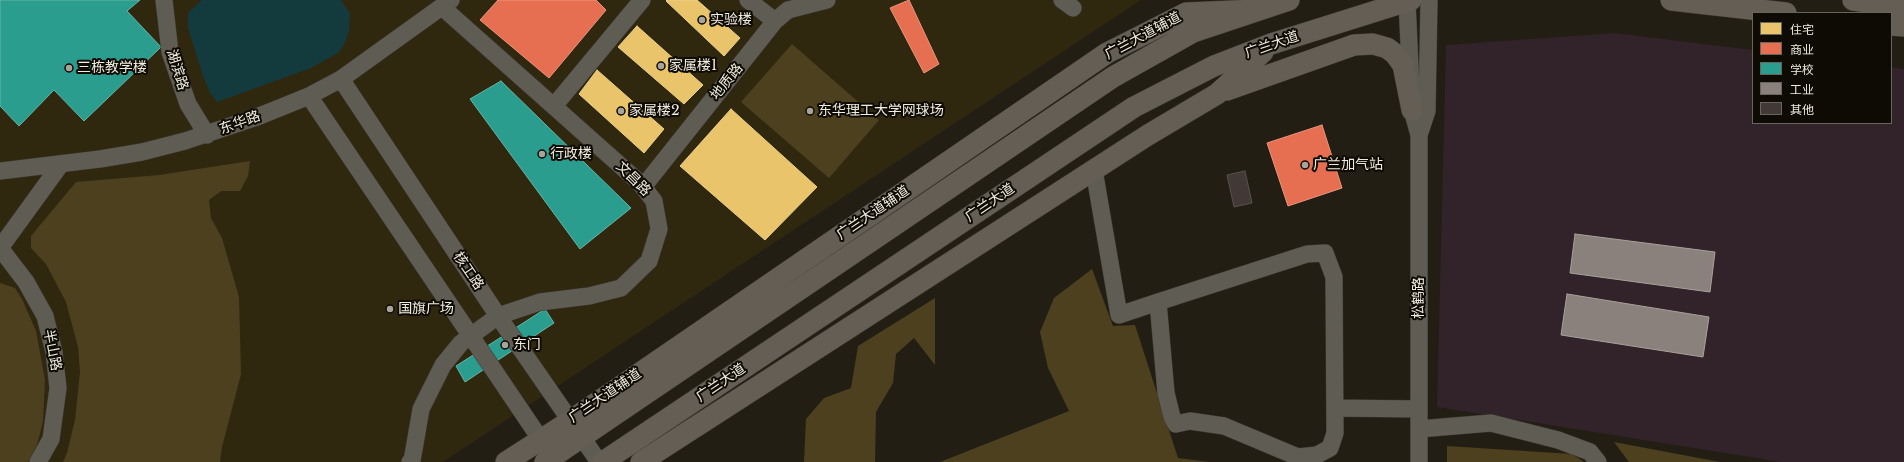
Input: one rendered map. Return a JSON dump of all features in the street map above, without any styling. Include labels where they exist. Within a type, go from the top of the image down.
[{"type":"main road","points":[[551,460],[581,438],[1113,77],[1193,32],[1289,0]]},
{"type":"main road","name":"广兰大道","points":[[602,462],[1134,107],[1214,66],[1271,44],[1408,0]]},
{"type":"main road","points":[[1671,0],[1777,12]]},
{"type":"main road","points":[[1853,0],[1904,7]]},
{"type":"main road","name":"广兰大道辅道","points":[[506,462],[570,421],[1107,53],[1186,13],[1256,10]]},
{"type":"main road","points":[[1892,25],[1904,26]]},
{"type":"main road","points":[[1254,61],[1350,31],[1370,33],[1386,39],[1397,47],[1403,66],[1412,110]]},
{"type":"main road","points":[[642,462],[1094,170],[1217,94],[1271,44]]},
{"type":"main road","points":[[1217,94],[1354,45],[1373,44],[1387,48],[1396,54],[1403,66]]},
{"type":"street","name":"湖滨路","points":[[164,0],[170,52],[188,104],[207,135]]},
{"type":"street","points":[[554,106],[642,0]]},
{"type":"street","points":[[748,0],[775,21]]},
{"type":"street","name":"地质路","points":[[643,187],[775,21],[788,10],[827,0]]},
{"type":"street","name":"松鹤路","points":[[1408,0],[1412,110],[1420,135]]},
{"type":"street","name":"松鹤路","points":[[1419,462],[1420,135],[1427,111],[1429,0]]},
{"type":"street","name":"东华路","points":[[0,171],[100,159],[142,152],[207,135],[258,117],[309,96],[341,79],[447,3]]},
{"type":"street","name":"文昌路","points":[[410,462],[412,461],[421,409],[443,365],[461,342],[498,316],[540,302],[589,296],[621,288],[649,261],[659,229],[654,201],[643,187],[554,106],[447,3]]},
{"type":"street","name":"核工路","points":[[341,79],[498,316],[599,462]]},
{"type":"street","points":[[309,96],[541,440],[551,460]]},
{"type":"street","points":[[0,248],[61,164]]},
{"type":"street","points":[[1094,170],[1119,315],[1158,302],[1307,254],[1325,252],[1334,277],[1335,433],[1330,448],[1317,455],[1298,457],[1224,426],[1190,421],[1176,424],[1172,417],[1166,392],[1158,302]]},
{"type":"street","name":"半山路","points":[[0,248],[26,282],[45,316],[54,352],[58,388],[51,439],[38,462]]},
{"type":"street","points":[[1335,408],[1419,409]]},
{"type":"street","points":[[1419,429],[1491,423],[1558,440],[1590,452],[1598,462]]},
{"type":"shaded area","points":[[0,0],[1141,0],[443,462],[0,462]]},
{"type":"shaded area","points":[[1615,33],[1752,50],[1752,124],[1892,124],[1892,67],[1904,69],[1904,462],[1781,462],[1437,407],[1446,45]]},
{"type":"shaded area","name":"东华理工大学网球场","points":[[792,44],[879,120],[829,178],[741,102]]},
{"type":"shaded area","points":[[250,161],[248,176],[240,191],[221,191],[209,200],[211,218],[222,238],[239,297],[241,374],[222,447],[220,462],[63,462],[67,453],[75,420],[80,372],[78,347],[66,302],[46,264],[31,248],[31,236],[76,182],[159,175]]},
{"type":"shaded area","points":[[1092,269],[1113,326],[1135,325],[1178,458],[1209,462],[940,462],[1069,411],[1048,368],[1040,332],[1054,298]]},
{"type":"shaded area","points":[[0,283],[15,288],[22,299],[36,331],[45,380],[43,421],[37,445],[28,462],[0,462]]},
{"type":"shaded area","points":[[935,298],[935,365],[914,338],[896,354],[893,383],[876,412],[875,462],[804,462],[806,419],[824,398],[851,388],[858,346]]},
{"type":"shaded area","points":[[1614,442],[1720,462],[1629,462]]},
{"type":"shaded area","points":[[1447,446],[1572,454],[1584,462],[1447,462]]},
{"type":"water","points":[[202,0],[341,0],[350,14],[349,31],[344,45],[338,53],[311,68],[217,102],[210,93],[203,76],[188,28],[188,13]]},
{"type":"building: 住宅","name":"实验楼","points":[[697,0],[740,38],[724,56],[666,1]]},
{"type":"building: 住宅","name":"家属楼1","points":[[637,26],[703,85],[684,104],[618,47]]},
{"type":"building: 住宅","name":"家属楼2","points":[[597,70],[664,129],[644,153],[579,94]]},
{"type":"building: 住宅","points":[[731,109],[817,187],[765,240],[680,166]]},
{"type":"building: 商业","points":[[498,0],[596,0],[606,10],[549,78],[480,20]]},
{"type":"building: 商业","points":[[909,0],[939,64],[924,73],[890,8]]},
{"type":"building: 商业","name":"广兰加气站","points":[[1322,125],[1342,188],[1288,206],[1267,143]]},
{"type":"building: 学校","name":"三栋教学楼","points":[[0,0],[140,0],[127,11],[161,47],[84,121],[54,90],[19,126],[0,106]]},
{"type":"building: 学校","name":"行政楼","points":[[501,81],[631,208],[580,249],[470,99]]},
{"type":"building: 学校","name":"东门","points":[[545,309],[554,323],[465,382],[456,366]]},
{"type":"building: 工业","points":[[1575,234],[1715,252],[1710,292],[1570,273]]},
{"type":"building: 工业","points":[[1567,294],[1709,317],[1703,357],[1561,335]]},
{"type":"building: 其他","points":[[1245,171],[1252,203],[1234,207],[1227,175]]},
{"type":"place","name":"实验楼","points":[[702,20]]},
{"type":"place","name":"家属楼1","points":[[661,66]]},
{"type":"place","name":"三栋教学楼","points":[[69,68]]},
{"type":"place","name":"家属楼2","points":[[621,111]]},
{"type":"place","name":"东华理工大学网球场","points":[[810,111]]},
{"type":"place","name":"行政楼","points":[[542,154]]},
{"type":"place","name":"广兰加气站","points":[[1305,165]]},
{"type":"place","name":"国旗广场","points":[[390,309]]},
{"type":"place","name":"东门","points":[[505,345]]}]
